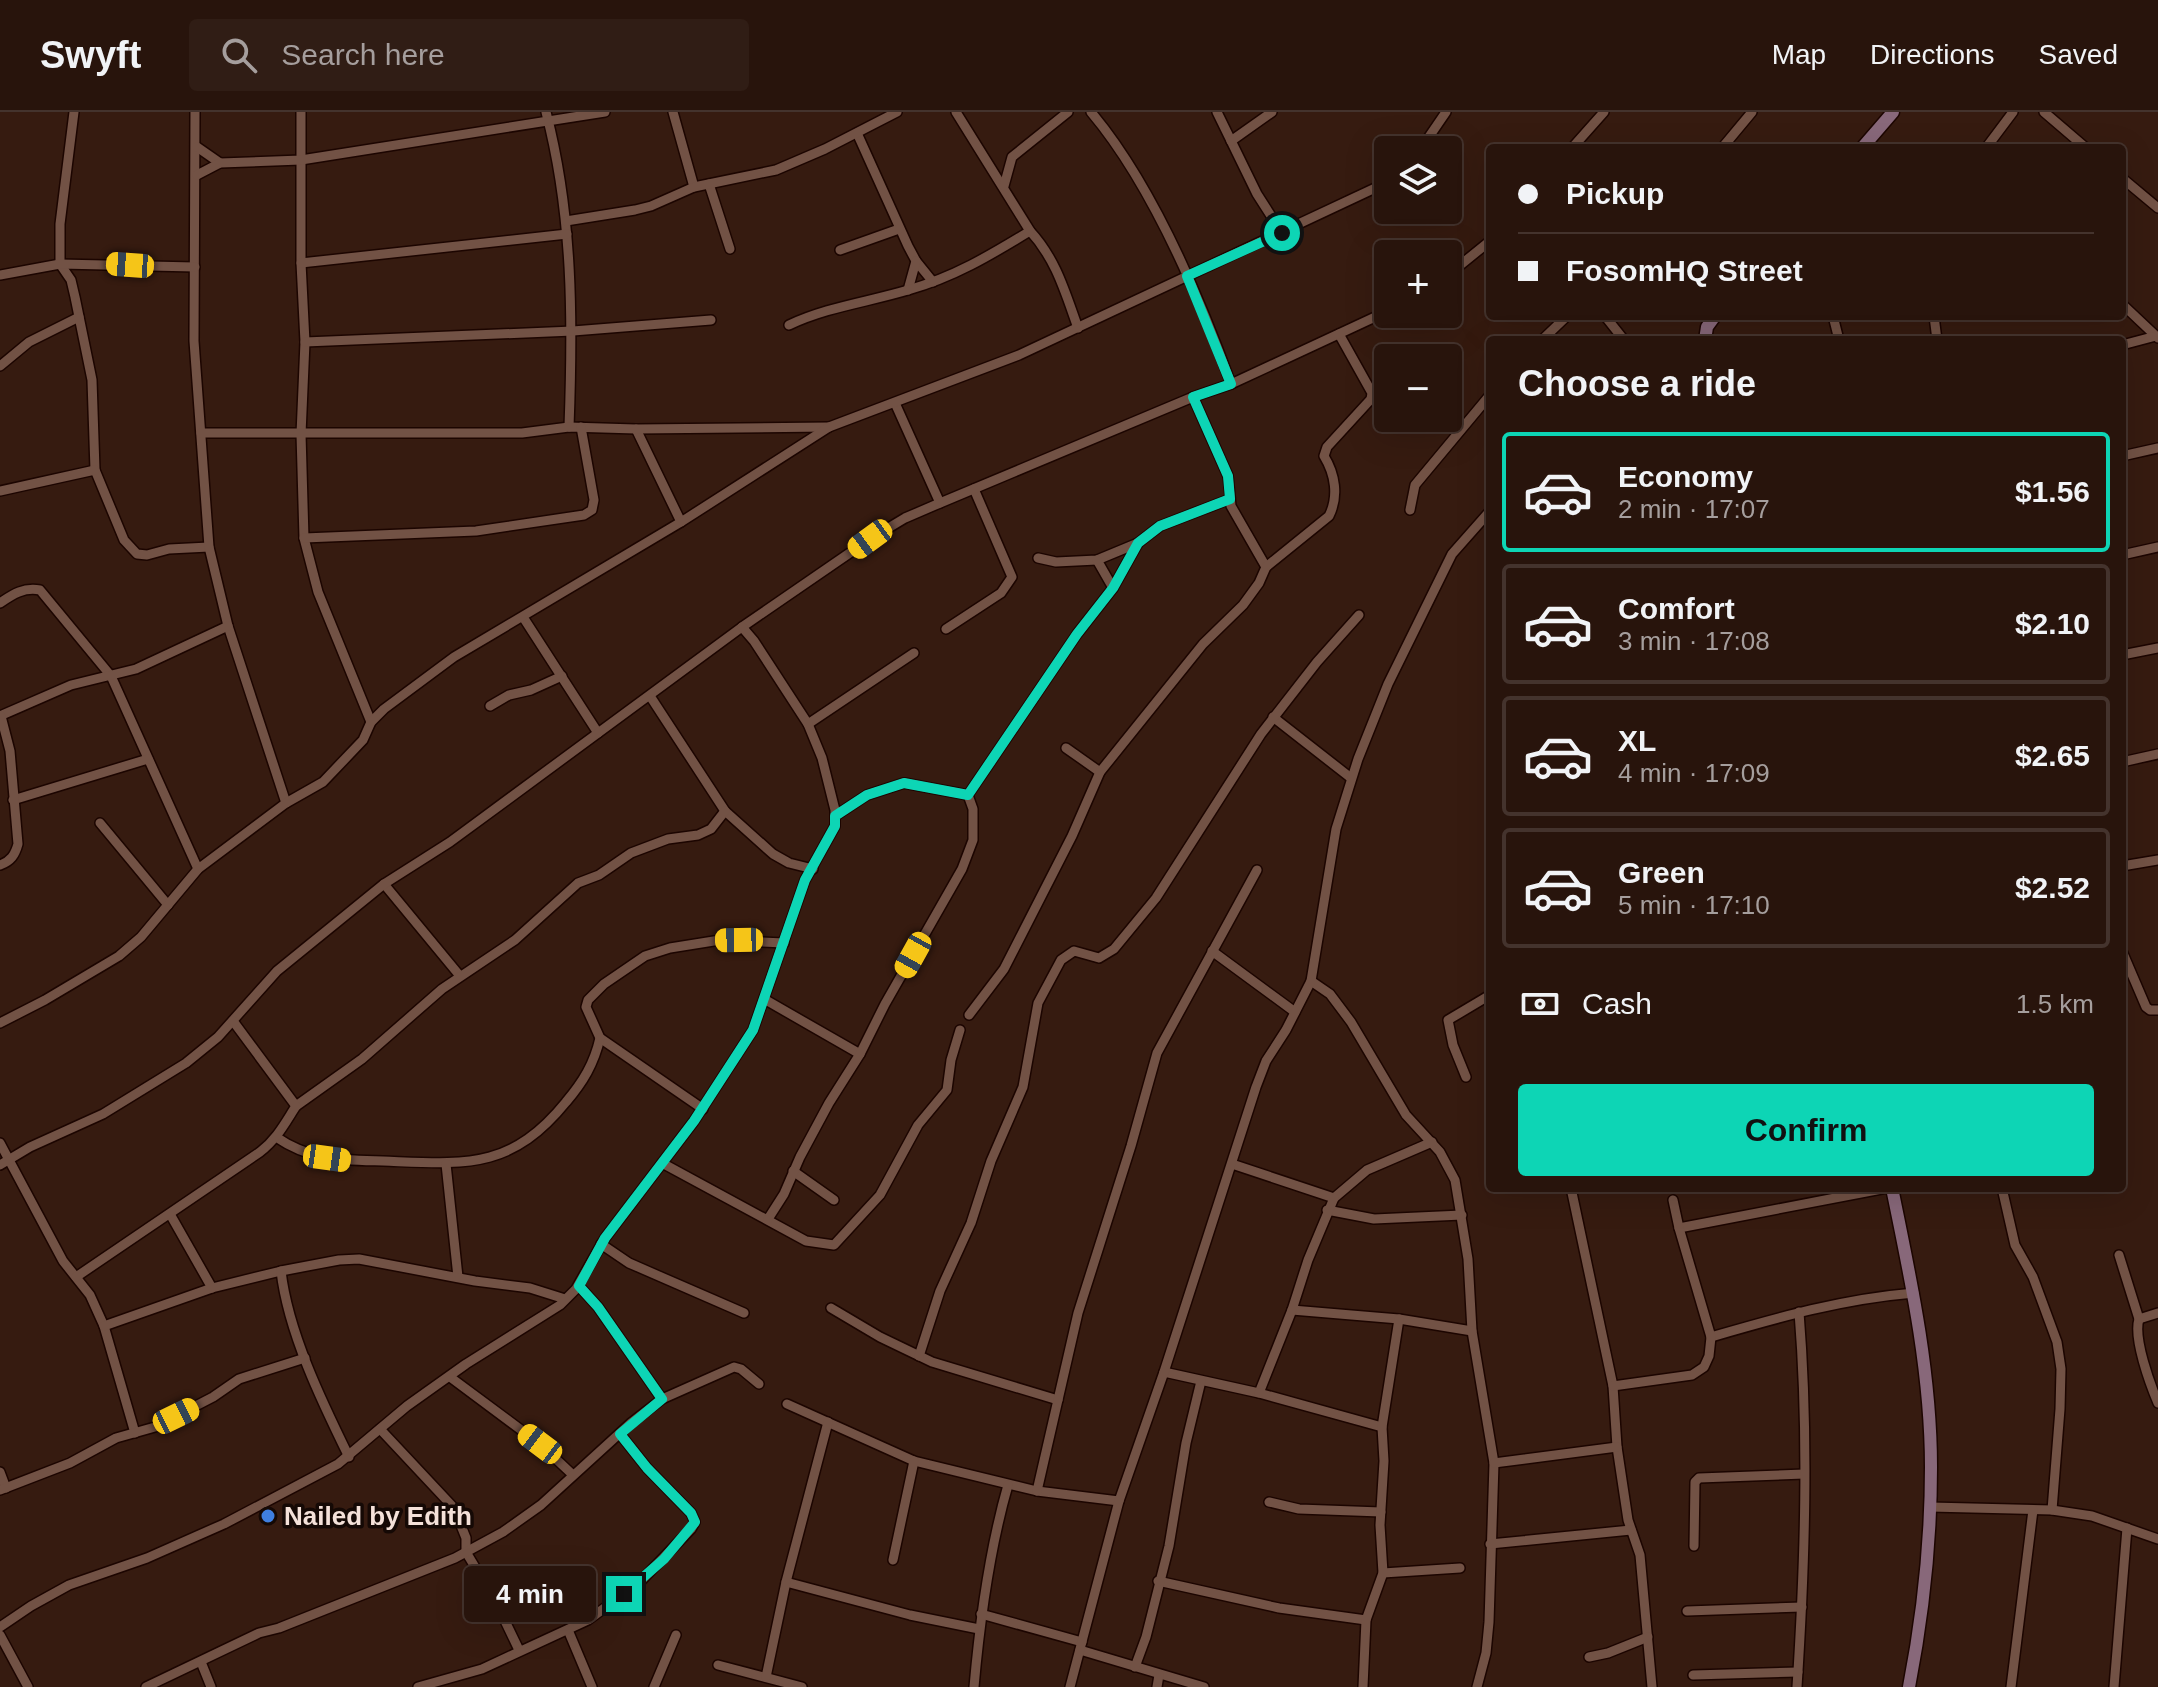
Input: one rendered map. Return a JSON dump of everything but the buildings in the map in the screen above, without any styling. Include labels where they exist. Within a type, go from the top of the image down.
[{"type":"street","points":[[74,112],[60,224],[60,264],[71,280],[92,380],[95,470],[124,540],[137,554],[209,547]]},
{"type":"street","points":[[195,112],[194,341],[209,547],[228,626],[286,803]]},
{"type":"street","points":[[301,112],[304,538],[318,592],[371,722]]},
{"type":"street","points":[[546,112],[567,234],[573,331],[569,427]]},
{"type":"street","points":[[197,175],[220,163],[301,160],[605,112]]},
{"type":"street","points":[[673,112],[694,187]]},
{"type":"street","points":[[566,221],[651,206],[694,187],[776,170],[897,112]]},
{"type":"street","points":[[956,112],[1030,231],[1054,262],[1078,328]]},
{"type":"street","points":[[1004,186],[1008,162],[1012,157],[1068,112]]},
{"type":"street","points":[[1091,112],[1150,200],[1187,276],[1231,384]]},
{"type":"street","points":[[1217,112],[1257,194],[1282,233]]},
{"type":"street","points":[[1231,141],[1272,112]]},
{"type":"street","points":[[1430,136],[1446,112]]},
{"type":"street","points":[[1576,144],[1604,112]]},
{"type":"street","points":[[1725,144],[1752,112]]},
{"type":"street","points":[[1865,144],[1893,112]]},
{"type":"street","points":[[1989,144],[2013,112]]},
{"type":"street","points":[[2044,112],[2081,144]]},
{"type":"street","points":[[857,133],[899,229],[916,261],[933,282]]},
{"type":"street","points":[[197,147],[220,163]]},
{"type":"street","points":[[2126,181],[2158,208]]},
{"type":"street","points":[[709,184],[730,249]]},
{"type":"street","points":[[0,1023],[119,956],[141,937],[198,869],[286,803],[323,782],[363,740],[371,722],[384,709],[454,657],[681,522],[829,427],[1019,355],[1374,189]]},
{"type":"street","points":[[840,250],[899,229]]},
{"type":"street","points":[[789,325],[814,313],[908,290],[968,269],[1030,231]]},
{"type":"street","points":[[301,263],[567,234]]},
{"type":"street","points":[[1462,264],[1486,244]]},
{"type":"street","points":[[908,290],[916,261]]},
{"type":"street","points":[[0,275],[60,264],[195,267]]},
{"type":"street","points":[[2126,308],[2157,337]]},
{"type":"street","points":[[0,366],[29,342],[79,317]]},
{"type":"street","points":[[5,1162],[103,1114],[186,1063],[233,1021],[277,971],[384,884],[450,842],[742,627],[870,539],[905,518],[1193,397],[1231,384],[1374,318]]},
{"type":"street","points":[[305,342],[573,331],[711,320]]},
{"type":"street","points":[[1546,336],[1563,320]]},
{"type":"street","points":[[1608,320],[1621,336]]},
{"type":"street","points":[[969,1015],[1004,969],[1072,836],[1100,772],[1203,644],[1243,605],[1266,567],[1329,516],[1334,486],[1333,471],[1324,456],[1327,447],[1371,399],[1372,393],[1339,334]]},
{"type":"street","points":[[2126,344],[2157,337]]},
{"type":"street","points":[[1193,397],[1228,476],[1230,499],[1239,523],[1266,567]]},
{"type":"street","points":[[1410,510],[1415,485],[1486,400]]},
{"type":"street","points":[[895,403],[940,503]]},
{"type":"street","points":[[201,433],[522,433],[569,427],[829,427]]},
{"type":"street","points":[[304,538],[476,531],[584,515],[592,510],[594,500],[581,427]]},
{"type":"street","points":[[636,429],[681,522]]},
{"type":"street","points":[[2126,455],[2158,448]]},
{"type":"street","points":[[0,491],[95,470]]},
{"type":"street","points":[[946,629],[1001,593],[1012,577],[974,489]]},
{"type":"street","points":[[1038,558],[1056,562],[1097,560],[1138,543],[1160,526],[1230,499]]},
{"type":"street","points":[[1070,1687],[1119,1501],[1266,1061],[1311,981],[1336,829],[1351,778],[1388,684],[1452,554],[1486,516]]},
{"type":"street","points":[[968,795],[1077,634],[1113,588],[1138,543]]},
{"type":"street","points":[[2126,554],[2158,547]]},
{"type":"street","points":[[1097,560],[1113,588]]},
{"type":"street","points":[[0,603],[15,593],[40,590],[111,676],[198,869]]},
{"type":"street","points":[[919,1356],[940,1291],[971,1223],[991,1161],[1023,1087],[1035,1014],[1061,960],[1074,951],[1094,959],[1114,949],[1173,875],[1217,799],[1273,717],[1359,615]]},
{"type":"street","points":[[523,617],[598,733]]},
{"type":"street","points":[[0,865],[16,854],[18,844],[10,751],[0,716],[71,685],[136,669],[228,626]]},
{"type":"street","points":[[0,1627],[69,1585],[147,1558],[224,1524],[349,1457],[398,1413],[565,1299],[579,1286],[601,1244],[703,1109],[753,1030],[805,880],[835,826],[822,758],[808,724],[742,627]]},
{"type":"street","points":[[2126,654],[2158,648]]},
{"type":"street","points":[[808,724],[914,653]]},
{"type":"street","points":[[490,706],[500,699],[562,676]]},
{"type":"street","points":[[650,696],[725,811],[773,854],[789,863],[813,869]]},
{"type":"street","points":[[1273,717],[1351,778]]},
{"type":"street","points":[[1066,748],[1100,772]]},
{"type":"street","points":[[2126,761],[2158,754]]},
{"type":"street","points":[[13,800],[148,759]]},
{"type":"street","points":[[835,816],[867,795],[904,783],[968,795]]},
{"type":"street","points":[[768,1219],[784,1194],[829,1103],[860,1054],[962,869],[973,840],[973,809],[968,795]]},
{"type":"street","points":[[76,1277],[276,1137],[296,1106],[362,1059],[460,976],[515,940],[578,883],[599,875],[631,853],[668,839],[698,835],[711,829],[725,811]]},
{"type":"street","points":[[100,823],[168,905]]},
{"type":"street","points":[[2126,865],[2158,860]]},
{"type":"street","points":[[1037,1491],[1078,1313],[1157,1053],[1257,870]]},
{"type":"street","points":[[384,884],[460,976]]},
{"type":"street","points":[[703,1109],[600,1038],[588,1012],[588,1000],[604,984],[645,956],[670,948],[720,940],[784,943]]},
{"type":"street","points":[[1212,951],[1295,1012]]},
{"type":"street","points":[[2126,960],[2146,1007],[2158,1010]]},
{"type":"street","points":[[1311,981],[1330,994],[1351,1022],[1406,1115],[1420,1133],[1432,1142],[1455,1180],[1468,1259],[1472,1331],[1494,1463],[1486,1653],[1477,1687]]},
{"type":"street","points":[[1466,1077],[1453,1045],[1448,1020],[1486,997]]},
{"type":"street","points":[[764,999],[860,1054]]},
{"type":"street","points":[[233,1021],[296,1106]]},
{"type":"street","points":[[662,1163],[806,1241],[834,1245],[880,1195],[918,1125],[947,1090],[951,1060],[960,1030]]},
{"type":"street","points":[[276,1137],[309,1155],[345,1160],[446,1164],[497,1156],[538,1133],[582,1082],[592,1066],[600,1038]]},
{"type":"street","points":[[1259,1393],[1334,1198],[1367,1170],[1432,1142]]},
{"type":"street","points":[[0,1143],[5,1162],[63,1261],[90,1295],[104,1326],[135,1433]]},
{"type":"street","points":[[446,1164],[458,1277]]},
{"type":"street","points":[[1232,1164],[1334,1198]]},
{"type":"street","points":[[793,1171],[834,1200]]},
{"type":"street","points":[[1572,1192],[1613,1386],[1617,1447],[1631,1530],[1640,1555],[1652,1687]]},
{"type":"street","points":[[1679,1228],[1868,1192]]},
{"type":"street","points":[[1890,1192],[1914,1293],[1929,1432],[1930,1507],[1921,1626],[1909,1687]]},
{"type":"street","points":[[2003,1192],[2015,1245],[2033,1277],[2057,1342],[2061,1369],[2060,1409],[2052,1510]]},
{"type":"street","points":[[1613,1386],[1684,1377],[1698,1372],[1709,1356],[1711,1337],[1673,1200]]},
{"type":"street","points":[[1327,1210],[1374,1219],[1462,1215]]},
{"type":"street","points":[[170,1214],[212,1288]]},
{"type":"street","points":[[601,1244],[629,1263],[744,1313]]},
{"type":"street","points":[[2119,1255],[2139,1319],[2137,1327],[2142,1350],[2158,1403]]},
{"type":"street","points":[[104,1326],[212,1288],[351,1258],[530,1288],[565,1299]]},
{"type":"street","points":[[281,1271],[284,1295],[305,1358],[349,1457]]},
{"type":"street","points":[[579,1286],[598,1307],[662,1399]]},
{"type":"street","points":[[1711,1337],[1865,1297],[1914,1293]]},
{"type":"street","points":[[831,1308],[919,1356],[967,1374],[1058,1400]]},
{"type":"street","points":[[1292,1310],[1399,1319],[1472,1331]]},
{"type":"street","points":[[1797,1687],[1804,1474],[1804,1364],[1799,1312]]},
{"type":"street","points":[[2139,1319],[2158,1313]]},
{"type":"street","points":[[1363,1687],[1366,1620],[1383,1573],[1382,1427],[1399,1319]]},
{"type":"street","points":[[0,1472],[3,1489],[70,1463],[116,1438],[155,1427],[198,1406],[239,1379],[305,1358]]},
{"type":"street","points":[[146,1687],[259,1633],[335,1606],[466,1552],[525,1518],[662,1399],[734,1367],[759,1384]]},
{"type":"street","points":[[1164,1372],[1259,1393],[1382,1427]]},
{"type":"street","points":[[450,1377],[540,1444],[573,1475]]},
{"type":"street","points":[[1135,1667],[1146,1637],[1174,1522],[1186,1443],[1201,1381]]},
{"type":"street","points":[[787,1404],[914,1461],[1037,1491],[1119,1501]]},
{"type":"street","points":[[766,1677],[786,1582],[828,1422]]},
{"type":"street","points":[[380,1429],[454,1508],[466,1538],[466,1552],[496,1602],[519,1650]]},
{"type":"street","points":[[418,1687],[482,1669],[568,1630],[639,1583],[695,1522],[691,1513],[647,1468],[620,1434]]},
{"type":"street","points":[[1494,1463],[1617,1447]]},
{"type":"street","points":[[893,1560],[914,1461]]},
{"type":"street","points":[[1694,1546],[1695,1482],[1699,1478],[1804,1474]]},
{"type":"street","points":[[974,1687],[981,1614],[997,1521],[1008,1485]]},
{"type":"street","points":[[1269,1502],[1299,1509],[1381,1512]]},
{"type":"street","points":[[1930,1507],[2052,1510],[2092,1516],[2158,1539]]},
{"type":"street","points":[[2011,1687],[2033,1510]]},
{"type":"street","points":[[2114,1687],[2127,1528]]},
{"type":"street","points":[[1490,1544],[1631,1530]]},
{"type":"street","points":[[1383,1573],[1460,1568]]},
{"type":"street","points":[[1158,1581],[1279,1608],[1366,1620]]},
{"type":"street","points":[[786,1582],[979,1629]]},
{"type":"street","points":[[1687,1611],[1802,1607]]},
{"type":"street","points":[[981,1614],[1159,1675],[1204,1687]]},
{"type":"street","points":[[568,1630],[592,1687]]},
{"type":"street","points":[[0,1635],[28,1687]]},
{"type":"street","points":[[654,1687],[676,1635]]},
{"type":"street","points":[[1589,1657],[1648,1637]]},
{"type":"street","points":[[201,1662],[211,1687]]},
{"type":"street","points":[[718,1665],[802,1687]]},
{"type":"street","points":[[1693,1675],[1798,1672]]},
{"type":"street","points":[[1157,1687],[1159,1675]]},
{"type":"place","name":"Nailed by Edith","points":[[268,1516]]},
{"type":"route","points":[[624,1594],[664,1559],[695,1522],[691,1513],[647,1468],[620,1434],[662,1399],[598,1307],[579,1286],[593,1257],[694,1121],[753,1030],[805,880],[829,841],[835,816],[867,795],[894,784],[904,783],[968,795],[1077,634],[1113,588],[1138,543],[1160,526],[1230,499],[1228,476],[1193,397],[1231,384],[1187,276],[1282,233]]}]
